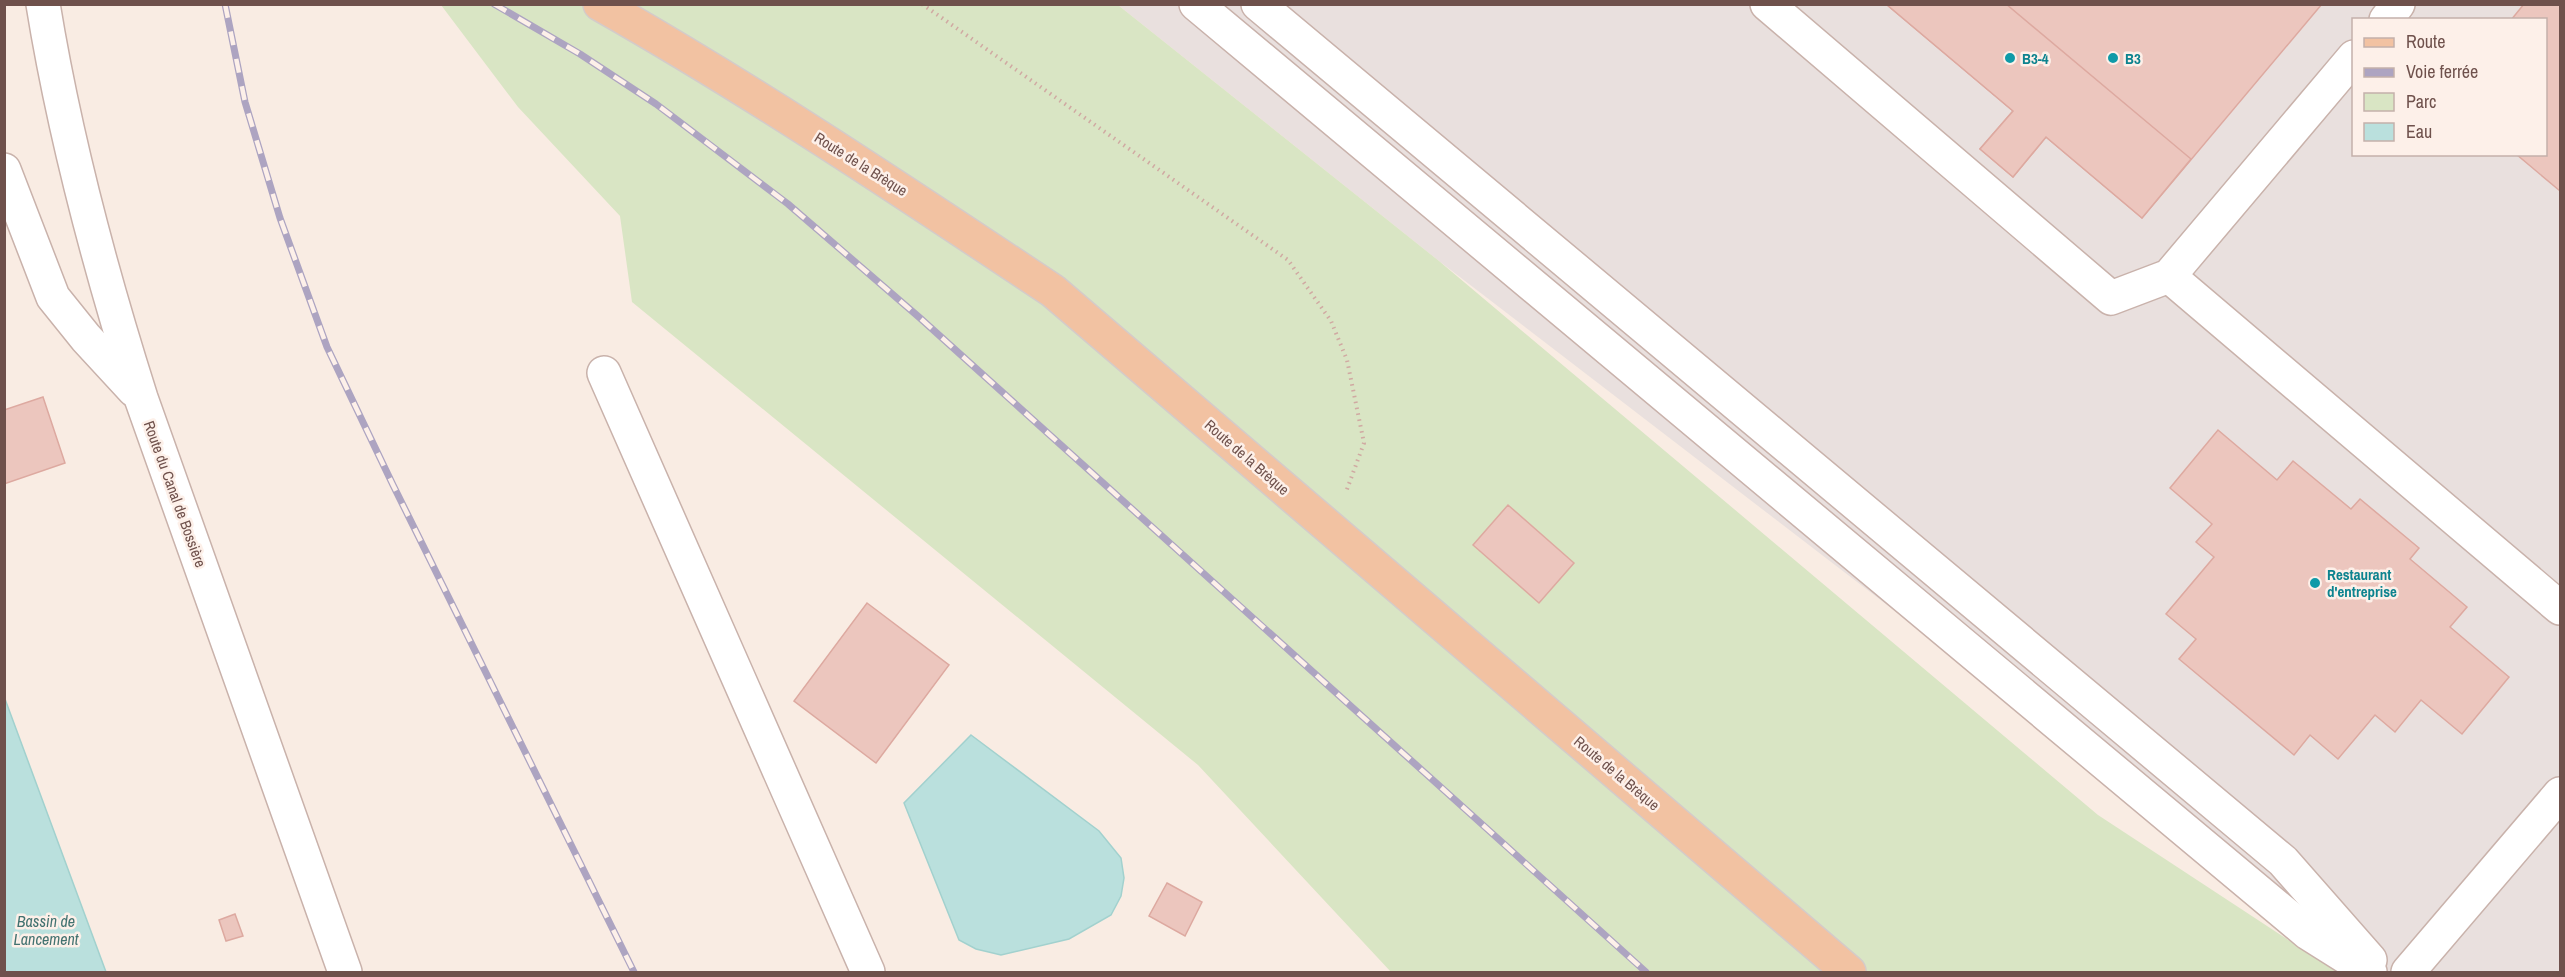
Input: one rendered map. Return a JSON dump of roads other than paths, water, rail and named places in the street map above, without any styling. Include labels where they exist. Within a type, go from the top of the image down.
[{"type":"main road","name":"Route de la Brèque","points":[[600,4],[760,100],[911,196],[1053,291],[1849,972]]},
{"type":"street","name":"Route du Canal de Bossière","points":[[44,4],[55,72],[93,240],[141,398],[345,972]]},
{"type":"street","points":[[1196,4],[2308,933],[2370,972]]},
{"type":"street","points":[[1258,4],[2283,861],[2381,972]]},
{"type":"street","points":[[1767,4],[2111,298],[2169,276],[2352,59]]},
{"type":"street","points":[[2387,18],[2398,4]]},
{"type":"street","points":[[4,170],[53,297],[86,338],[141,398]]},
{"type":"street","points":[[2169,276],[2560,608]]},
{"type":"street","points":[[604,374],[868,972]]},
{"type":"street","points":[[2408,972],[2560,794]]},
{"type":"water","name":"Bassin de Lancement","points":[[5,699],[106,972],[5,972]]},
{"type":"water","points":[[971,735],[1099,831],[1121,858],[1124,878],[1121,896],[1111,915],[1069,939],[1001,955],[976,949],[959,940],[904,803]]},
{"type":"railway","points":[[225,4],[245,102],[280,218],[327,347],[634,972]]},
{"type":"railway","points":[[494,4],[580,54],[656,104],[788,204],[920,318],[1646,972]]},
{"type":"place","name":"B3-4","points":[[2010,58]]},
{"type":"place","name":"B3","points":[[2113,58]]},
{"type":"place","name":"Restaurant d'entreprise","points":[[2315,583]]}]
